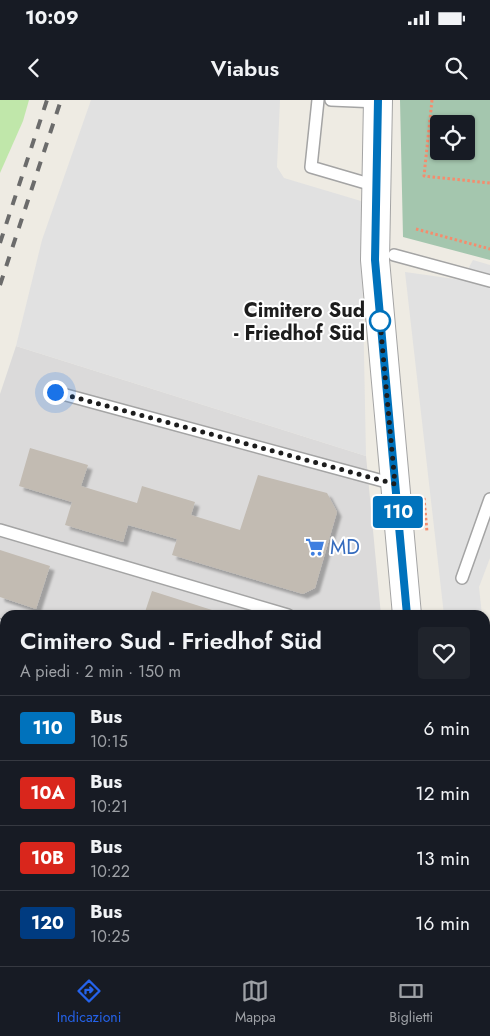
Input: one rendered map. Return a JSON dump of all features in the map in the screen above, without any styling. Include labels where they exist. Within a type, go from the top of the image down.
[{"type":"street","points":[[378,101],[375,260],[407,610]]},
{"type":"lane","points":[[318,100],[311,168],[376,186]]},
{"type":"lane","points":[[331,100],[378,101]]},
{"type":"lane","points":[[394,256],[490,281]]},
{"type":"lane","points":[[55,392],[395,484]]},
{"type":"lane","points":[[462,578],[490,499]]},
{"type":"lane","points":[[0,530],[271,610]]},
{"type":"path","points":[[432,100],[424,176],[490,183]]},
{"type":"path","points":[[416,229],[490,249]]},
{"type":"shaded area","points":[[91,100],[280,100],[277,167],[284,178],[361,201],[366,456],[16,346],[42,240]]},
{"type":"shaded area","points":[[473,260],[490,265],[490,558],[479,587],[481,610],[443,610],[405,272],[462,280]]},
{"type":"shaded area","points":[[16,346],[366,456],[381,610],[0,610],[0,394]]},
{"type":"green space","points":[[0,100],[29,100],[23,121],[0,173]]},
{"type":"green space","points":[[400,100],[490,100],[490,260],[403,237]]},
{"type":"building","points":[[30,448],[88,465],[81,486],[137,503],[142,486],[195,502],[191,515],[240,530],[258,475],[327,493],[337,512],[315,588],[303,594],[172,555],[177,539],[128,525],[123,542],[65,525],[72,502],[19,486]]},
{"type":"building","points":[[0,550],[50,566],[36,609],[0,597]]},
{"type":"building","points":[[152,591],[212,610],[146,610]]},
{"type":"railway","points":[[0,243],[47,100]]},
{"type":"railway","points":[[0,285],[61,100]]},
{"type":"bus line","name":"110","points":[[378,100],[375,260],[407,610]]},
{"type":"place","name":"Cimitero Sud - Friedhof Süd","points":[[380,321]]},
{"type":"place","name":"MD","points":[[315,547]]},
{"type":"route","points":[[55,392],[395,484],[380,321]]}]
